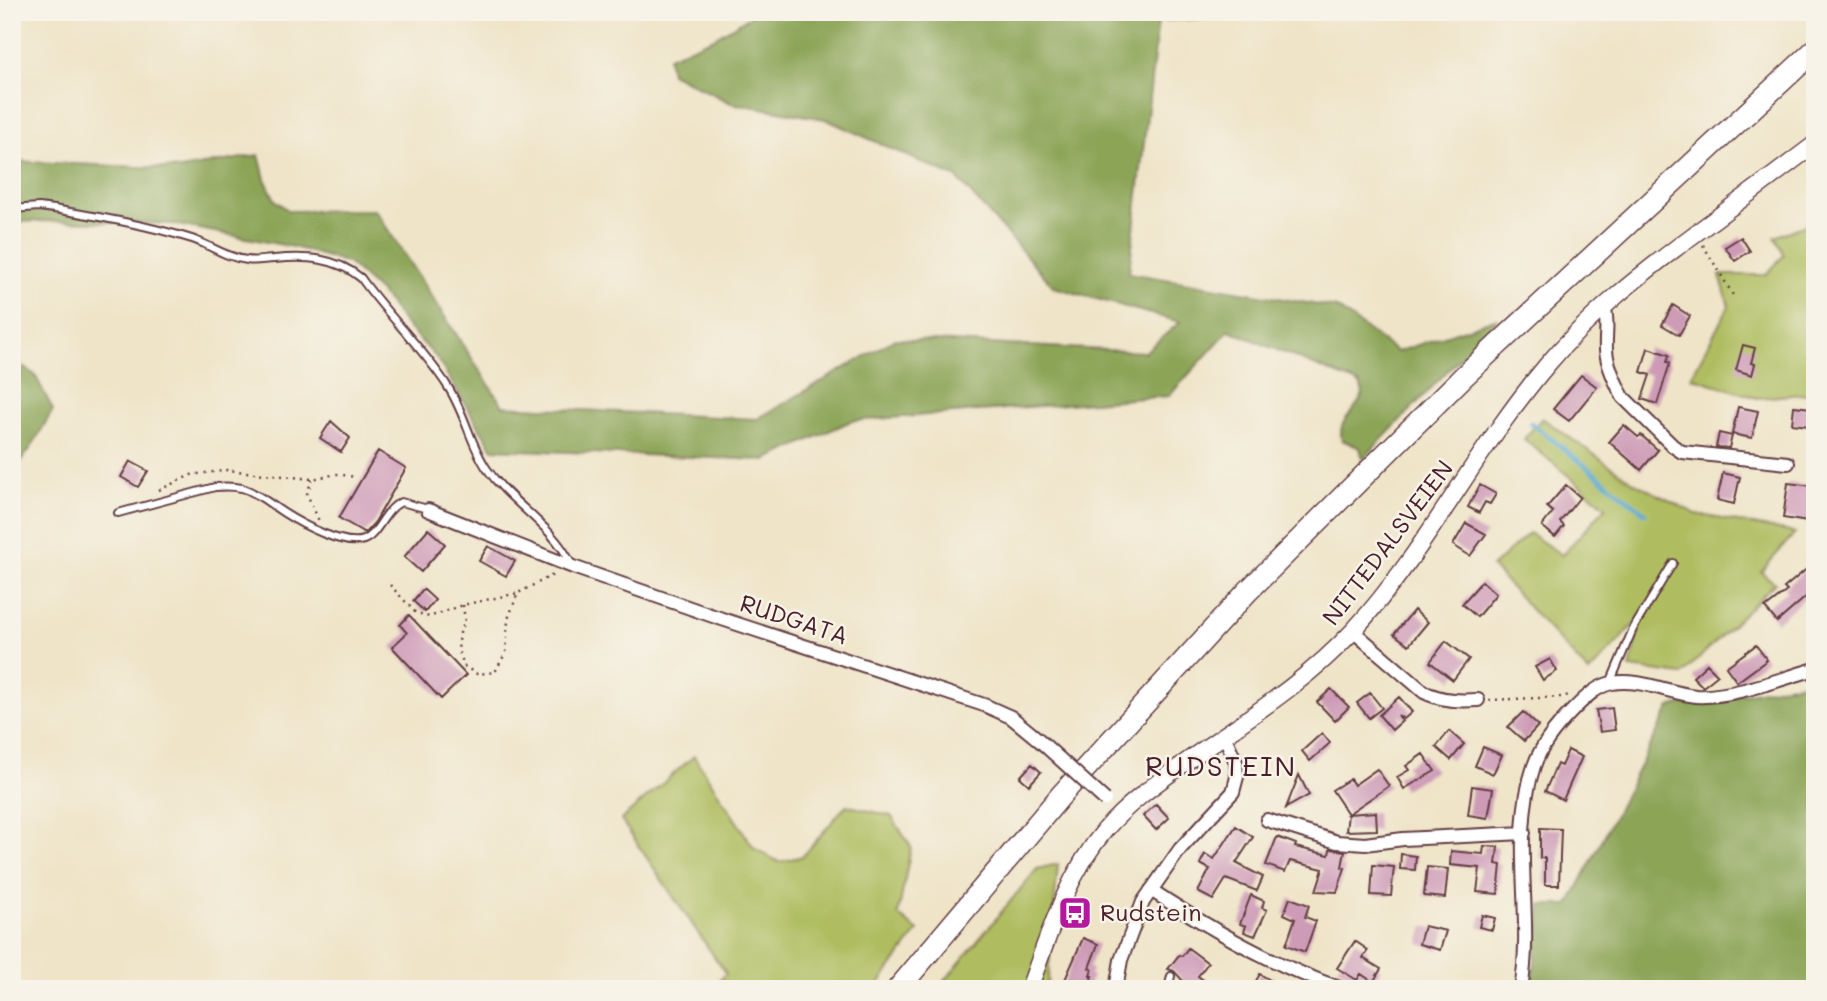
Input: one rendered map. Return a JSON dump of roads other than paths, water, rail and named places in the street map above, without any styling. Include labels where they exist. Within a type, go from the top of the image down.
[{"type":"highway","points":[[898,989],[1079,775],[1248,591],[1455,385],[1815,50]]},
{"type":"highway","points":[[914,989],[1071,803],[1256,600],[1473,385],[1815,67]]},
{"type":"main road","name":"NITTEDALSVEIEN","points":[[1029,989],[1072,881],[1096,842],[1119,815],[1153,786],[1315,667],[1353,631],[1405,566],[1537,377],[1575,333],[1646,271],[1815,144]]},
{"type":"street","points":[[1604,306],[1608,316],[1607,357],[1619,390],[1672,446],[1682,452],[1787,463]]},
{"type":"street","name":"RUDGATA","points":[[428,510],[573,567],[984,705],[1010,717],[1039,740],[1119,815]]},
{"type":"street","points":[[1353,631],[1424,692],[1435,698],[1478,701]]},
{"type":"street","points":[[1521,989],[1526,960],[1524,833],[1531,781],[1542,749],[1562,722],[1589,694],[1610,683],[1628,682],[1697,696],[1740,691],[1815,669]]},
{"type":"street","points":[[1116,989],[1121,960],[1143,902],[1181,849],[1233,792],[1237,777],[1236,762],[1224,735]]},
{"type":"street","points":[[1267,820],[1336,842],[1365,845],[1403,839],[1524,833]]},
{"type":"street","points":[[1151,890],[1227,936],[1311,978],[1342,989]]},
{"type":"lane","points":[[12,209],[54,209],[158,230],[250,261],[317,258],[351,270],[361,278],[446,384],[488,470],[554,537],[573,567]]},
{"type":"lane","points":[[118,513],[215,487],[230,486],[250,491],[286,515],[325,533],[344,540],[364,540],[370,537],[395,504],[401,502],[428,510]]},
{"type":"lane","points":[[1610,683],[1633,629],[1673,563]]},
{"type":"lane","points":[[1168,989],[1171,976]]},
{"type":"waterway","points":[[1531,423],[1645,513]]},
{"type":"place","name":"Rudstein","points":[[1075,913]]},
{"type":"district","name":"RUDSTEIN","points":[[1221,766]]}]
